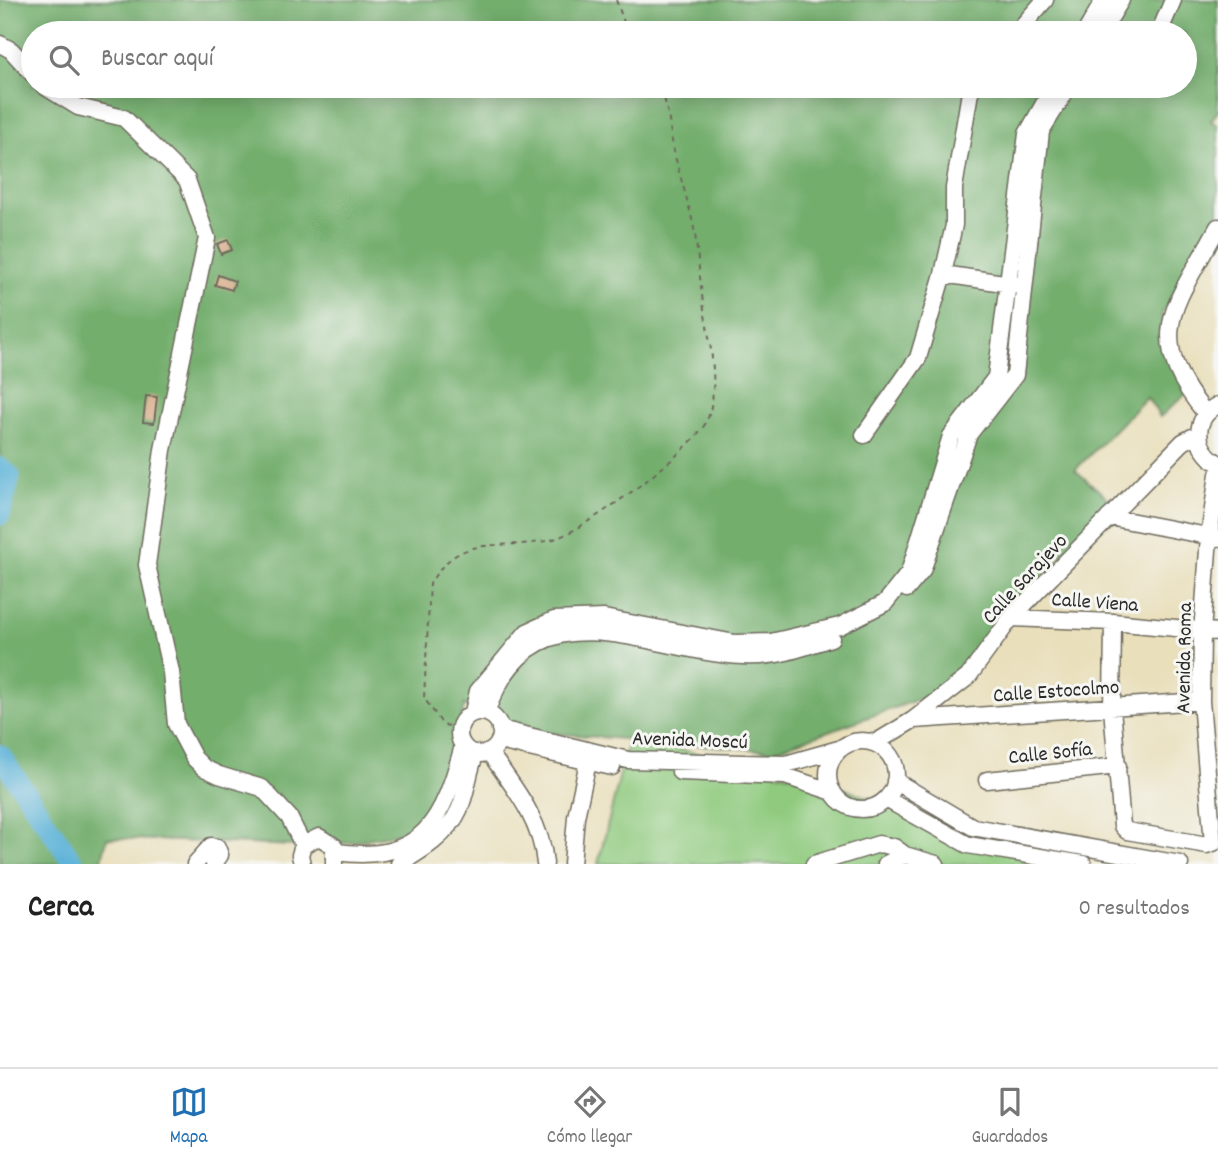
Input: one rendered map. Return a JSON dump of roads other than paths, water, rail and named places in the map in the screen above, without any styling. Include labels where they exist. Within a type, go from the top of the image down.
[{"type":"street","points":[[1027,21],[1045,0]]},
{"type":"street","points":[[1091,21],[1104,0]]},
{"type":"street","points":[[1108,21],[1121,0]]},
{"type":"street","points":[[1164,21],[1173,0]]},
{"type":"street","points":[[0,44],[11,50],[21,61]]},
{"type":"street","points":[[63,98],[78,107],[124,118],[187,180],[207,238],[163,450],[147,565],[172,673],[176,724],[204,768],[249,782],[273,798],[289,817],[303,845],[300,855],[302,864]]},
{"type":"street","points":[[864,435],[918,358],[943,274],[954,225],[954,188],[969,98]]},
{"type":"street","points":[[545,864],[544,844],[523,800],[485,744],[459,727],[464,718],[480,713],[494,689],[521,657],[547,637],[627,629],[672,646],[780,655],[854,630],[897,602],[922,571],[951,436],[996,377],[1027,134],[1047,98]]},
{"type":"street","points":[[931,521],[969,434],[1015,375],[1041,131],[1062,98]]},
{"type":"street","points":[[1218,227],[1174,308],[1167,335],[1176,368],[1187,391],[1212,410],[1198,434],[1204,452],[1218,463]]},
{"type":"street","points":[[943,274],[1024,286]]},
{"type":"street","name":"Calle Sarajevo","points":[[875,743],[914,720],[968,677],[1011,618],[1183,442],[1198,434]]},
{"type":"street","name":"Avenida Roma","points":[[1118,766],[1122,826],[1127,831],[1207,845],[1213,843],[1201,701],[1210,632],[1218,474]]},
{"type":"street","points":[[1109,517],[1213,537]]},
{"type":"street","name":"Calle Viena","points":[[1011,618],[1113,622],[1210,632]]},
{"type":"street","points":[[1113,622],[1112,708],[1118,766]]},
{"type":"street","name":"Calle Estocolmo","points":[[914,720],[1201,701]]},
{"type":"street","points":[[399,864],[434,842],[459,811],[467,774],[498,722],[480,713]]},
{"type":"street","points":[[856,741],[875,743],[892,759],[895,782],[886,799],[877,805],[856,808],[846,805],[833,792],[828,768],[839,749],[856,741]]},
{"type":"street","points":[[303,845],[319,837],[330,842],[335,858],[366,859],[400,851],[432,829],[450,793],[485,744]]},
{"type":"street","name":"Avenida Moscú","points":[[485,744],[631,771],[698,767]]},
{"type":"street","name":"Avenida Moscú","points":[[485,744],[698,767],[786,770],[833,792]]},
{"type":"street","name":"Avenida Moscú","points":[[786,770],[839,749]]},
{"type":"street","points":[[572,864],[576,817],[588,762]]},
{"type":"street","name":"Calle Sofía","points":[[987,780],[1118,766]]},
{"type":"street","points":[[895,782],[973,827],[1180,864]]},
{"type":"street","points":[[886,799],[968,845],[1083,864]]},
{"type":"street","points":[[814,864],[879,844],[894,847],[905,855],[936,864]]},
{"type":"street","points":[[195,864],[211,846],[217,847],[220,855],[214,864]]},
{"type":"street","points":[[886,864],[905,855]]},
{"type":"waterway","points":[[0,468],[10,476],[0,515]]},
{"type":"waterway","points":[[0,755],[74,864]]}]
